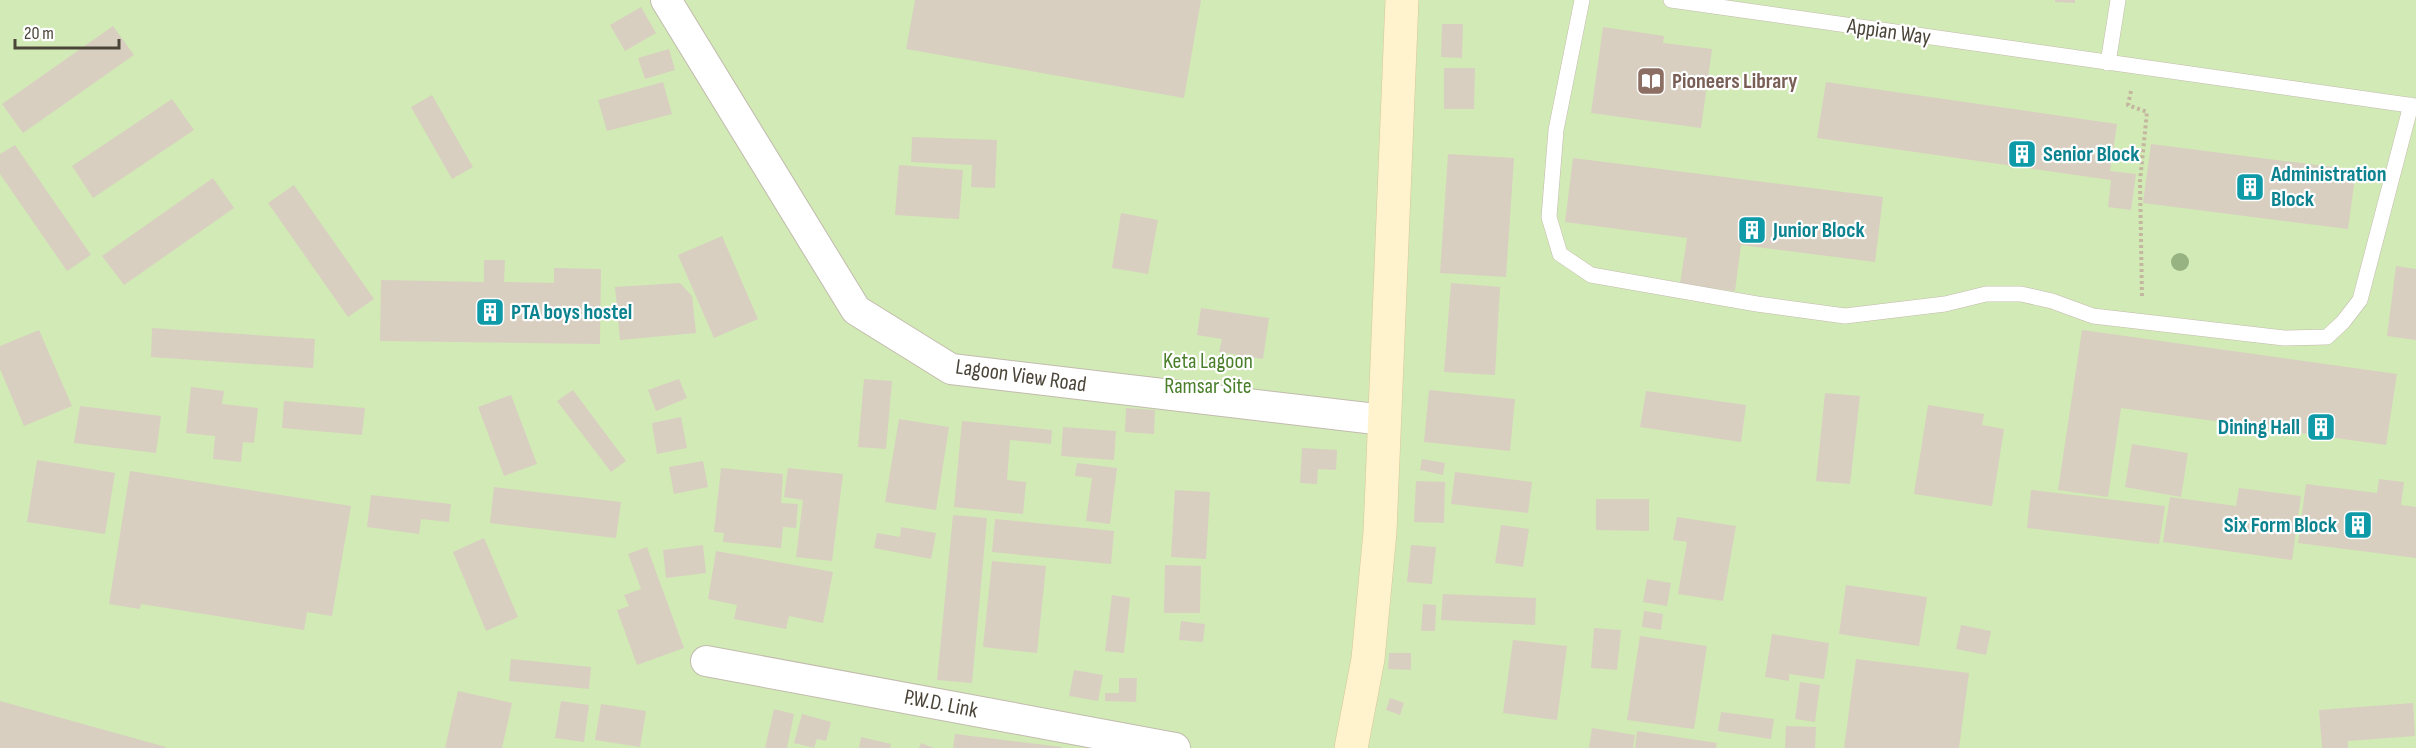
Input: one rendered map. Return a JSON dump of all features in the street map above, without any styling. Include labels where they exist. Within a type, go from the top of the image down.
[{"type":"main road","points":[[1351,748],[1369,647],[1380,532],[1402,0]]},
{"type":"street","name":"Lagoon View Road","points":[[666,0],[856,310],[951,369],[1384,420]]},
{"type":"street","name":"P.W.D. Link","points":[[706,661],[1175,748]]},
{"type":"lane","points":[[1582,0],[1556,130],[1549,217],[1560,254],[1591,275],[1757,304],[1845,316],[1945,304],[1986,294],[2021,294],[2052,301],[2093,316],[2284,338],[2327,337],[2343,322],[2360,300],[2413,105]]},
{"type":"lane","name":"Appian Way","points":[[1671,0],[2413,105]]},
{"type":"lane","points":[[2108,63],[2118,0]]},
{"type":"path","points":[[2134,66],[2128,105],[2147,112],[2140,181],[2143,322]]},
{"type":"green space","name":"Keta Lagoon Ramsar Site","points":[[0,0],[2416,0],[2416,748],[0,748]]},
{"type":"building","points":[[915,0],[1201,0],[1184,98],[906,49]]},
{"type":"building","points":[[2055,0],[2075,0],[2075,3],[2055,2]]},
{"type":"building","points":[[641,7],[656,33],[625,51],[610,25]]},
{"type":"building","points":[[1442,24],[1463,24],[1462,58],[1441,57]]},
{"type":"building","points":[[113,26],[134,55],[23,133],[2,104]]},
{"type":"building","name":"Pioneers Library","points":[[1603,27],[1664,36],[1663,43],[1712,49],[1701,128],[1591,113]]},
{"type":"building","points":[[669,49],[675,70],[645,79],[638,58]]},
{"type":"building","points":[[1444,68],[1475,68],[1474,109],[1444,109]]},
{"type":"building","points":[[663,82],[672,114],[607,131],[598,100]]},
{"type":"building","name":"Senior Block","points":[[1826,82],[2117,124],[2110,171],[2136,174],[2131,210],[2108,207],[2111,180],[1817,138]]},
{"type":"building","points":[[432,95],[473,167],[452,179],[411,107]]},
{"type":"building","points":[[172,99],[194,130],[93,198],[72,166]]},
{"type":"building","points":[[912,137],[997,140],[995,188],[971,187],[972,165],[911,162]]},
{"type":"building","name":"Administration Block","points":[[2151,144],[2356,170],[2348,229],[2143,203]]},
{"type":"building","points":[[15,145],[91,255],[67,271],[0,174],[0,154]]},
{"type":"building","points":[[1448,154],[1514,158],[1506,277],[1440,273]]},
{"type":"building","name":"Junior Block","points":[[1573,158],[1883,197],[1875,262],[1741,245],[1735,291],[1680,284],[1687,238],[1565,222]]},
{"type":"building","points":[[899,165],[963,170],[959,219],[895,215]]},
{"type":"building","points":[[213,178],[234,208],[124,285],[102,256]]},
{"type":"building","points":[[294,185],[374,299],[348,317],[268,203]]},
{"type":"building","points":[[1121,213],[1158,220],[1148,274],[1112,268]]},
{"type":"building","points":[[722,236],[758,319],[714,338],[678,255]]},
{"type":"building","name":"PTA boys hostel","points":[[484,260],[505,260],[504,282],[554,283],[554,268],[601,269],[600,344],[380,341],[381,280],[484,282]]},
{"type":"building","points":[[2396,266],[2416,269],[2416,340],[2387,336]]},
{"type":"building","points":[[680,283],[692,296],[696,333],[620,340],[615,287]]},
{"type":"building","points":[[1451,283],[1500,287],[1495,375],[1444,372]]},
{"type":"building","points":[[1201,308],[1269,318],[1263,359],[1219,352],[1222,339],[1197,335]]},
{"type":"building","points":[[152,328],[315,339],[313,368],[151,357]]},
{"type":"building","points":[[39,330],[72,406],[24,426],[0,369],[0,346]]},
{"type":"building","name":"Dining Hall","points":[[2082,330],[2397,374],[2386,445],[2121,408],[2108,497],[2058,490]]},
{"type":"building","points":[[679,379],[687,398],[656,411],[648,390]]},
{"type":"building","points":[[864,379],[892,381],[886,449],[858,447]]},
{"type":"building","points":[[191,387],[224,391],[222,404],[258,408],[254,443],[243,442],[241,462],[213,459],[215,436],[186,433]]},
{"type":"building","points":[[573,390],[626,461],[611,472],[557,401]]},
{"type":"building","points":[[1429,390],[1515,399],[1510,451],[1424,442]]},
{"type":"building","points":[[1646,391],[1746,405],[1741,442],[1640,427]]},
{"type":"building","points":[[1825,393],[1860,396],[1850,484],[1816,481]]},
{"type":"building","points":[[511,395],[537,464],[504,476],[478,407]]},
{"type":"building","points":[[284,401],[365,408],[362,435],[282,428]]},
{"type":"building","points":[[1928,405],[1984,414],[1982,425],[2004,429],[1992,506],[1914,494]]},
{"type":"building","points":[[80,406],[161,416],[156,453],[74,443]]},
{"type":"building","points":[[1126,408],[1155,410],[1154,434],[1125,432]]},
{"type":"building","points":[[681,417],[687,448],[657,454],[652,423]]},
{"type":"building","points":[[899,419],[949,427],[936,510],[885,502]]},
{"type":"building","points":[[962,421],[1052,430],[1051,444],[1010,440],[1007,480],[1026,482],[1023,514],[954,507]]},
{"type":"building","points":[[1063,427],[1116,431],[1114,460],[1061,456]]},
{"type":"building","points":[[2132,444],[2188,453],[2181,497],[2125,487]]},
{"type":"building","points":[[1302,448],[1337,450],[1336,470],[1318,469],[1317,484],[1300,483]]},
{"type":"building","points":[[1422,459],[1445,463],[1443,475],[1420,470]]},
{"type":"building","points":[[37,460],[115,473],[105,534],[27,522]]},
{"type":"building","points":[[703,461],[708,487],[674,494],[669,467]]},
{"type":"building","points":[[1077,463],[1117,468],[1110,524],[1086,521],[1092,478],[1075,476]]},
{"type":"building","points":[[721,468],[783,474],[781,503],[798,504],[796,528],[783,527],[781,548],[723,542],[724,533],[714,532]]},
{"type":"building","points":[[788,468],[843,474],[832,561],[796,557],[803,500],[784,497]]},
{"type":"building","points":[[130,471],[351,506],[332,616],[307,612],[304,630],[141,604],[140,609],[109,604]]},
{"type":"building","points":[[1455,472],[1532,482],[1528,513],[1451,504]]},
{"type":"building","name":"Six Form Block","points":[[2379,479],[2404,482],[2401,505],[2416,507],[2416,558],[2298,543],[2306,484],[2377,493]]},
{"type":"building","points":[[1416,481],[1445,482],[1444,523],[1414,522]]},
{"type":"building","points":[[494,487],[621,502],[616,538],[490,523]]},
{"type":"building","points":[[2239,488],[2301,496],[2292,560],[2163,542],[2170,497],[2236,506]]},
{"type":"building","points":[[1175,490],[1210,492],[1206,559],[1171,557]]},
{"type":"building","points":[[2031,490],[2165,506],[2159,544],[2027,528]]},
{"type":"building","points":[[371,495],[451,504],[449,522],[421,519],[419,534],[367,527]]},
{"type":"building","points":[[1596,499],[1649,499],[1649,531],[1596,530]]},
{"type":"building","points":[[953,515],[987,518],[972,683],[937,680]]},
{"type":"building","points":[[1677,517],[1736,526],[1723,601],[1678,594],[1687,542],[1673,540]]},
{"type":"building","points":[[995,519],[1114,531],[1111,564],[992,552]]},
{"type":"building","points":[[1501,525],[1529,529],[1523,567],[1495,563]]},
{"type":"building","points":[[901,527],[936,533],[931,559],[874,548],[877,533],[900,537]]},
{"type":"building","points":[[484,538],[518,617],[486,631],[453,552]]},
{"type":"building","points":[[703,545],[706,573],[666,578],[663,550]]},
{"type":"building","points":[[1411,545],[1436,547],[1432,584],[1407,582]]},
{"type":"building","points":[[647,547],[684,648],[637,665],[617,610],[629,606],[624,595],[641,589],[628,554]]},
{"type":"building","points":[[716,551],[833,572],[823,623],[789,616],[786,629],[734,619],[737,605],[708,599]]},
{"type":"building","points":[[992,561],[1046,566],[1037,653],[983,647]]},
{"type":"building","points":[[1165,565],[1201,566],[1200,613],[1164,613]]},
{"type":"building","points":[[1647,579],[1671,583],[1667,606],[1643,602]]},
{"type":"building","points":[[1846,585],[1927,597],[1919,646],[1839,634]]},
{"type":"building","points":[[1443,594],[1536,598],[1535,625],[1441,620]]},
{"type":"building","points":[[1112,595],[1130,598],[1124,653],[1105,651]]},
{"type":"building","points":[[1423,604],[1436,605],[1435,631],[1421,631]]},
{"type":"building","points":[[1644,611],[1663,614],[1661,630],[1642,627]]},
{"type":"building","points":[[1181,621],[1205,624],[1203,642],[1179,640]]},
{"type":"building","points":[[1961,625],[1991,631],[1986,655],[1956,649]]},
{"type":"building","points":[[1594,628],[1621,630],[1617,670],[1591,668]]},
{"type":"building","points":[[1772,634],[1829,643],[1824,679],[1789,674],[1789,681],[1765,677]]},
{"type":"building","points":[[1640,636],[1707,646],[1694,729],[1627,720]]},
{"type":"building","points":[[1513,640],[1567,646],[1557,720],[1503,713]]},
{"type":"building","points":[[1389,653],[1411,653],[1411,670],[1388,669]]},
{"type":"building","points":[[511,659],[591,667],[589,689],[509,681]]},
{"type":"building","points":[[1856,659],[1969,673],[1959,748],[1844,748]]},
{"type":"building","points":[[1074,670],[1103,675],[1098,701],[1069,696]]},
{"type":"building","points":[[1119,678],[1137,678],[1136,702],[1105,701],[1105,693],[1119,693]]},
{"type":"building","points":[[1800,682],[1820,685],[1815,722],[1795,719]]},
{"type":"building","points":[[458,691],[512,703],[502,748],[445,748]]},
{"type":"building","points":[[1390,698],[1404,703],[1400,715],[1386,710]]},
{"type":"building","points":[[0,701],[166,747],[166,748],[0,748]]},
{"type":"building","points":[[561,701],[589,705],[584,742],[555,738]]},
{"type":"building","points":[[2413,703],[2415,736],[2348,741],[2348,748],[2322,748],[2319,710]]},
{"type":"building","points":[[601,704],[646,711],[640,747],[595,740]]},
{"type":"building","points":[[774,709],[794,714],[787,748],[765,748]]},
{"type":"building","points":[[1721,712],[1774,719],[1771,739],[1718,731]]},
{"type":"building","points":[[802,714],[831,722],[826,741],[817,739],[814,748],[794,743]]},
{"type":"building","points":[[1786,726],[1816,727],[1815,748],[1785,748]]},
{"type":"building","points":[[1592,728],[1635,735],[1633,748],[1589,748]]},
{"type":"building","points":[[1637,731],[1717,743],[1716,748],[1635,748]]},
{"type":"building","points":[[955,734],[1062,747],[1062,748],[953,748]]},
{"type":"building","points":[[861,737],[891,744],[890,748],[859,748]]},
{"type":"building","points":[[921,743],[934,748],[919,748]]},
{"type":"place","name":"Pioneers Library","points":[[1651,81]]},
{"type":"place","name":"Senior Block","points":[[2022,154]]},
{"type":"place","name":"Administration Block","points":[[2250,187]]},
{"type":"place","name":"Junior Block","points":[[1752,230]]},
{"type":"place","name":"PTA boys hostel","points":[[490,312]]},
{"type":"place","name":"Dining Hall","points":[[2321,427]]},
{"type":"place","name":"Six Form Block","points":[[2358,525]]}]
